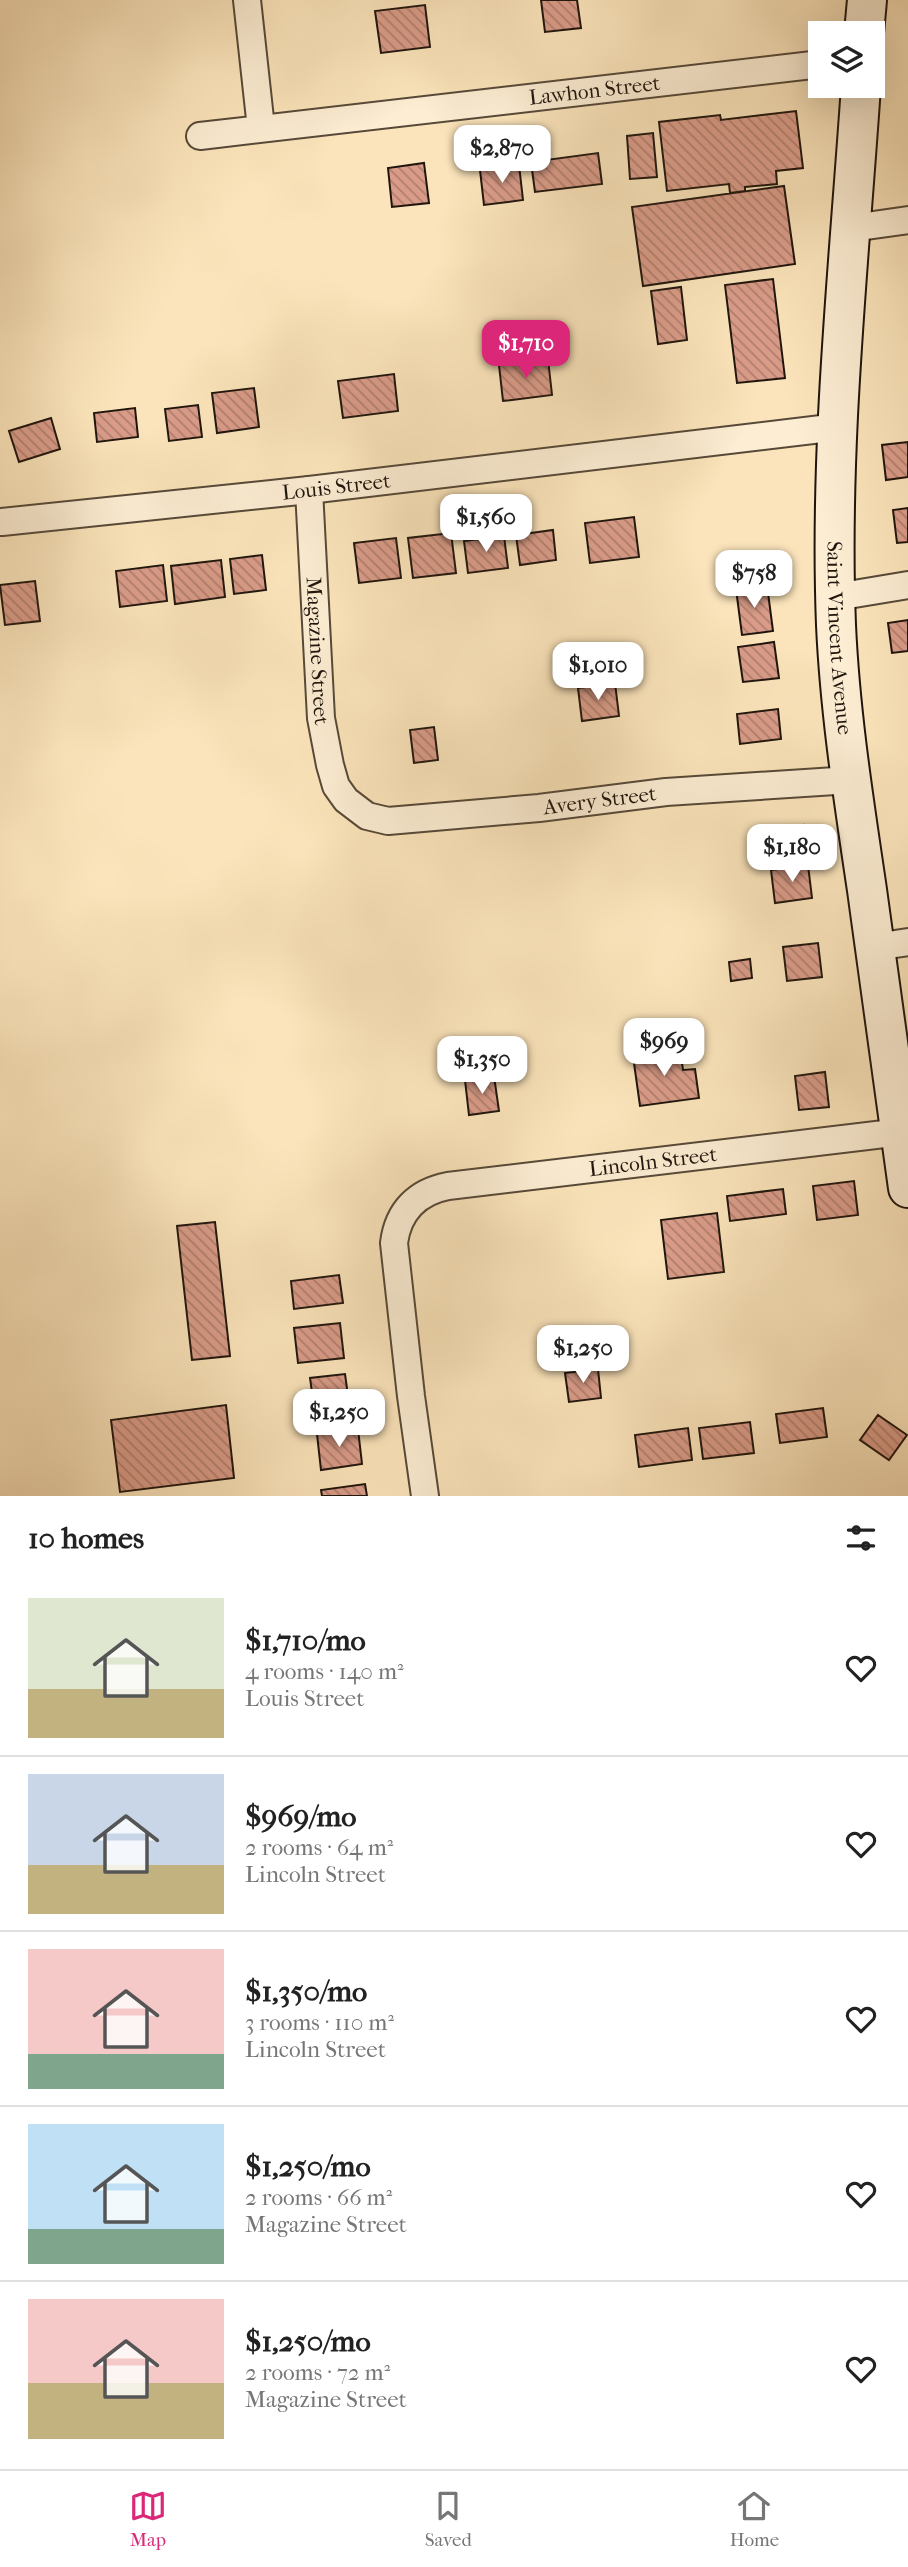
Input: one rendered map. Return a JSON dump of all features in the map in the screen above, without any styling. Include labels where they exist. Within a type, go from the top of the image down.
[{"type":"street","points":[[247,0],[261,128]]},
{"type":"street","points":[[865,21],[867,0]]},
{"type":"street","name":"Lawhon Street","points":[[200,136],[808,65]]},
{"type":"street","name":"Saint Vincent Avenue","points":[[859,98],[838,427],[836,597],[840,686],[851,780],[892,944],[901,1132],[908,1188]]},
{"type":"street","points":[[852,228],[908,220]]},
{"type":"street","name":"Louis Street","points":[[2,522],[309,490],[838,427]]},
{"type":"street","name":"Magazine Street","points":[[309,490],[321,718],[336,786],[351,805]]},
{"type":"street","points":[[836,597],[908,586]]},
{"type":"street","name":"Avery Street","points":[[351,805],[367,816],[388,821],[538,808],[666,792],[851,780]]},
{"type":"street","name":"Lincoln Street","points":[[425,1496],[394,1243],[399,1219],[411,1203],[424,1193],[448,1186],[901,1132]]},
{"type":"building","points":[[541,0],[577,0],[581,28],[545,32]]},
{"type":"building","points":[[425,5],[430,47],[381,53],[375,11]]},
{"type":"building","points":[[796,111],[803,168],[776,171],[777,184],[745,187],[745,191],[730,193],[729,184],[667,191],[659,122],[720,115],[721,120]]},
{"type":"building","points":[[653,133],[657,177],[630,179],[627,136]]},
{"type":"building","points":[[598,153],[602,184],[535,192],[531,162]]},
{"type":"building","points":[[424,163],[429,203],[392,207],[388,168]]},
{"type":"building","points":[[519,165],[523,200],[484,205],[480,170]]},
{"type":"building","points":[[784,186],[795,264],[643,286],[632,207]]},
{"type":"building","points":[[773,279],[785,378],[737,383],[725,285]]},
{"type":"building","points":[[681,287],[687,340],[658,344],[651,291]]},
{"type":"building","points":[[548,359],[552,395],[503,401],[499,365]]},
{"type":"building","points":[[394,374],[398,411],[343,418],[338,381]]},
{"type":"building","points":[[254,388],[259,427],[217,433],[212,393]]},
{"type":"building","points":[[198,405],[202,437],[169,441],[165,409]]},
{"type":"building","points":[[135,408],[138,437],[97,442],[94,413]]},
{"type":"building","points":[[51,418],[60,449],[19,462],[9,431]]},
{"type":"building","points":[[908,442],[908,477],[886,480],[882,445]]},
{"type":"building","points":[[908,508],[908,542],[897,543],[893,510]]},
{"type":"building","points":[[634,517],[639,557],[590,563],[585,523]]},
{"type":"building","points":[[553,530],[556,560],[520,565],[516,535]]},
{"type":"building","points":[[451,533],[456,573],[413,578],[408,538]]},
{"type":"building","points":[[504,536],[508,568],[468,573],[464,541]]},
{"type":"building","points":[[396,538],[401,578],[359,583],[354,543]]},
{"type":"building","points":[[262,555],[266,590],[234,594],[230,559]]},
{"type":"building","points":[[221,560],[225,597],[175,604],[171,566]]},
{"type":"building","points":[[163,565],[167,601],[120,607],[116,571]]},
{"type":"building","points":[[35,581],[40,621],[5,625],[0,585]]},
{"type":"building","points":[[767,585],[773,631],[742,635],[736,589]]},
{"type":"building","points":[[908,620],[908,651],[892,653],[888,623]]},
{"type":"building","points":[[774,642],[779,678],[743,682],[738,647]]},
{"type":"building","points":[[615,683],[619,716],[582,721],[578,688]]},
{"type":"building","points":[[778,709],[781,739],[740,744],[737,714]]},
{"type":"building","points":[[434,727],[438,760],[414,763],[410,730]]},
{"type":"building","points":[[804,825],[807,855],[764,860],[760,831]]},
{"type":"building","points":[[808,865],[812,898],[775,903],[771,870]]},
{"type":"building","points":[[818,943],[822,977],[787,981],[783,947]]},
{"type":"building","points":[[750,959],[752,978],[731,981],[729,962]]},
{"type":"building","points":[[680,1049],[683,1070],[695,1069],[699,1098],[640,1106],[633,1056]]},
{"type":"building","points":[[825,1072],[829,1107],[799,1110],[795,1076]]},
{"type":"building","points":[[494,1076],[499,1111],[469,1115],[465,1080]]},
{"type":"building","points":[[854,1181],[858,1215],[817,1220],[813,1186]]},
{"type":"building","points":[[783,1189],[786,1214],[730,1221],[727,1196]]},
{"type":"building","points":[[717,1213],[724,1272],[668,1279],[661,1220]]},
{"type":"building","points":[[215,1222],[230,1356],[192,1360],[177,1226]]},
{"type":"building","points":[[339,1275],[343,1303],[294,1309],[291,1281]]},
{"type":"building","points":[[340,1323],[344,1358],[298,1363],[294,1328]]},
{"type":"building","points":[[598,1369],[601,1398],[569,1402],[565,1373]]},
{"type":"building","points":[[345,1374],[350,1410],[315,1414],[310,1378]]},
{"type":"building","points":[[226,1405],[234,1478],[120,1492],[111,1420]]},
{"type":"building","points":[[823,1408],[827,1437],[780,1443],[776,1414]]},
{"type":"building","points":[[878,1415],[907,1435],[889,1460],[860,1440]]},
{"type":"building","points":[[750,1422],[754,1453],[703,1459],[699,1428]]},
{"type":"building","points":[[688,1428],[692,1460],[639,1467],[635,1435]]},
{"type":"building","points":[[358,1429],[362,1464],[321,1470],[317,1434]]},
{"type":"building","points":[[365,1484],[367,1496],[322,1496],[321,1490]]}]
